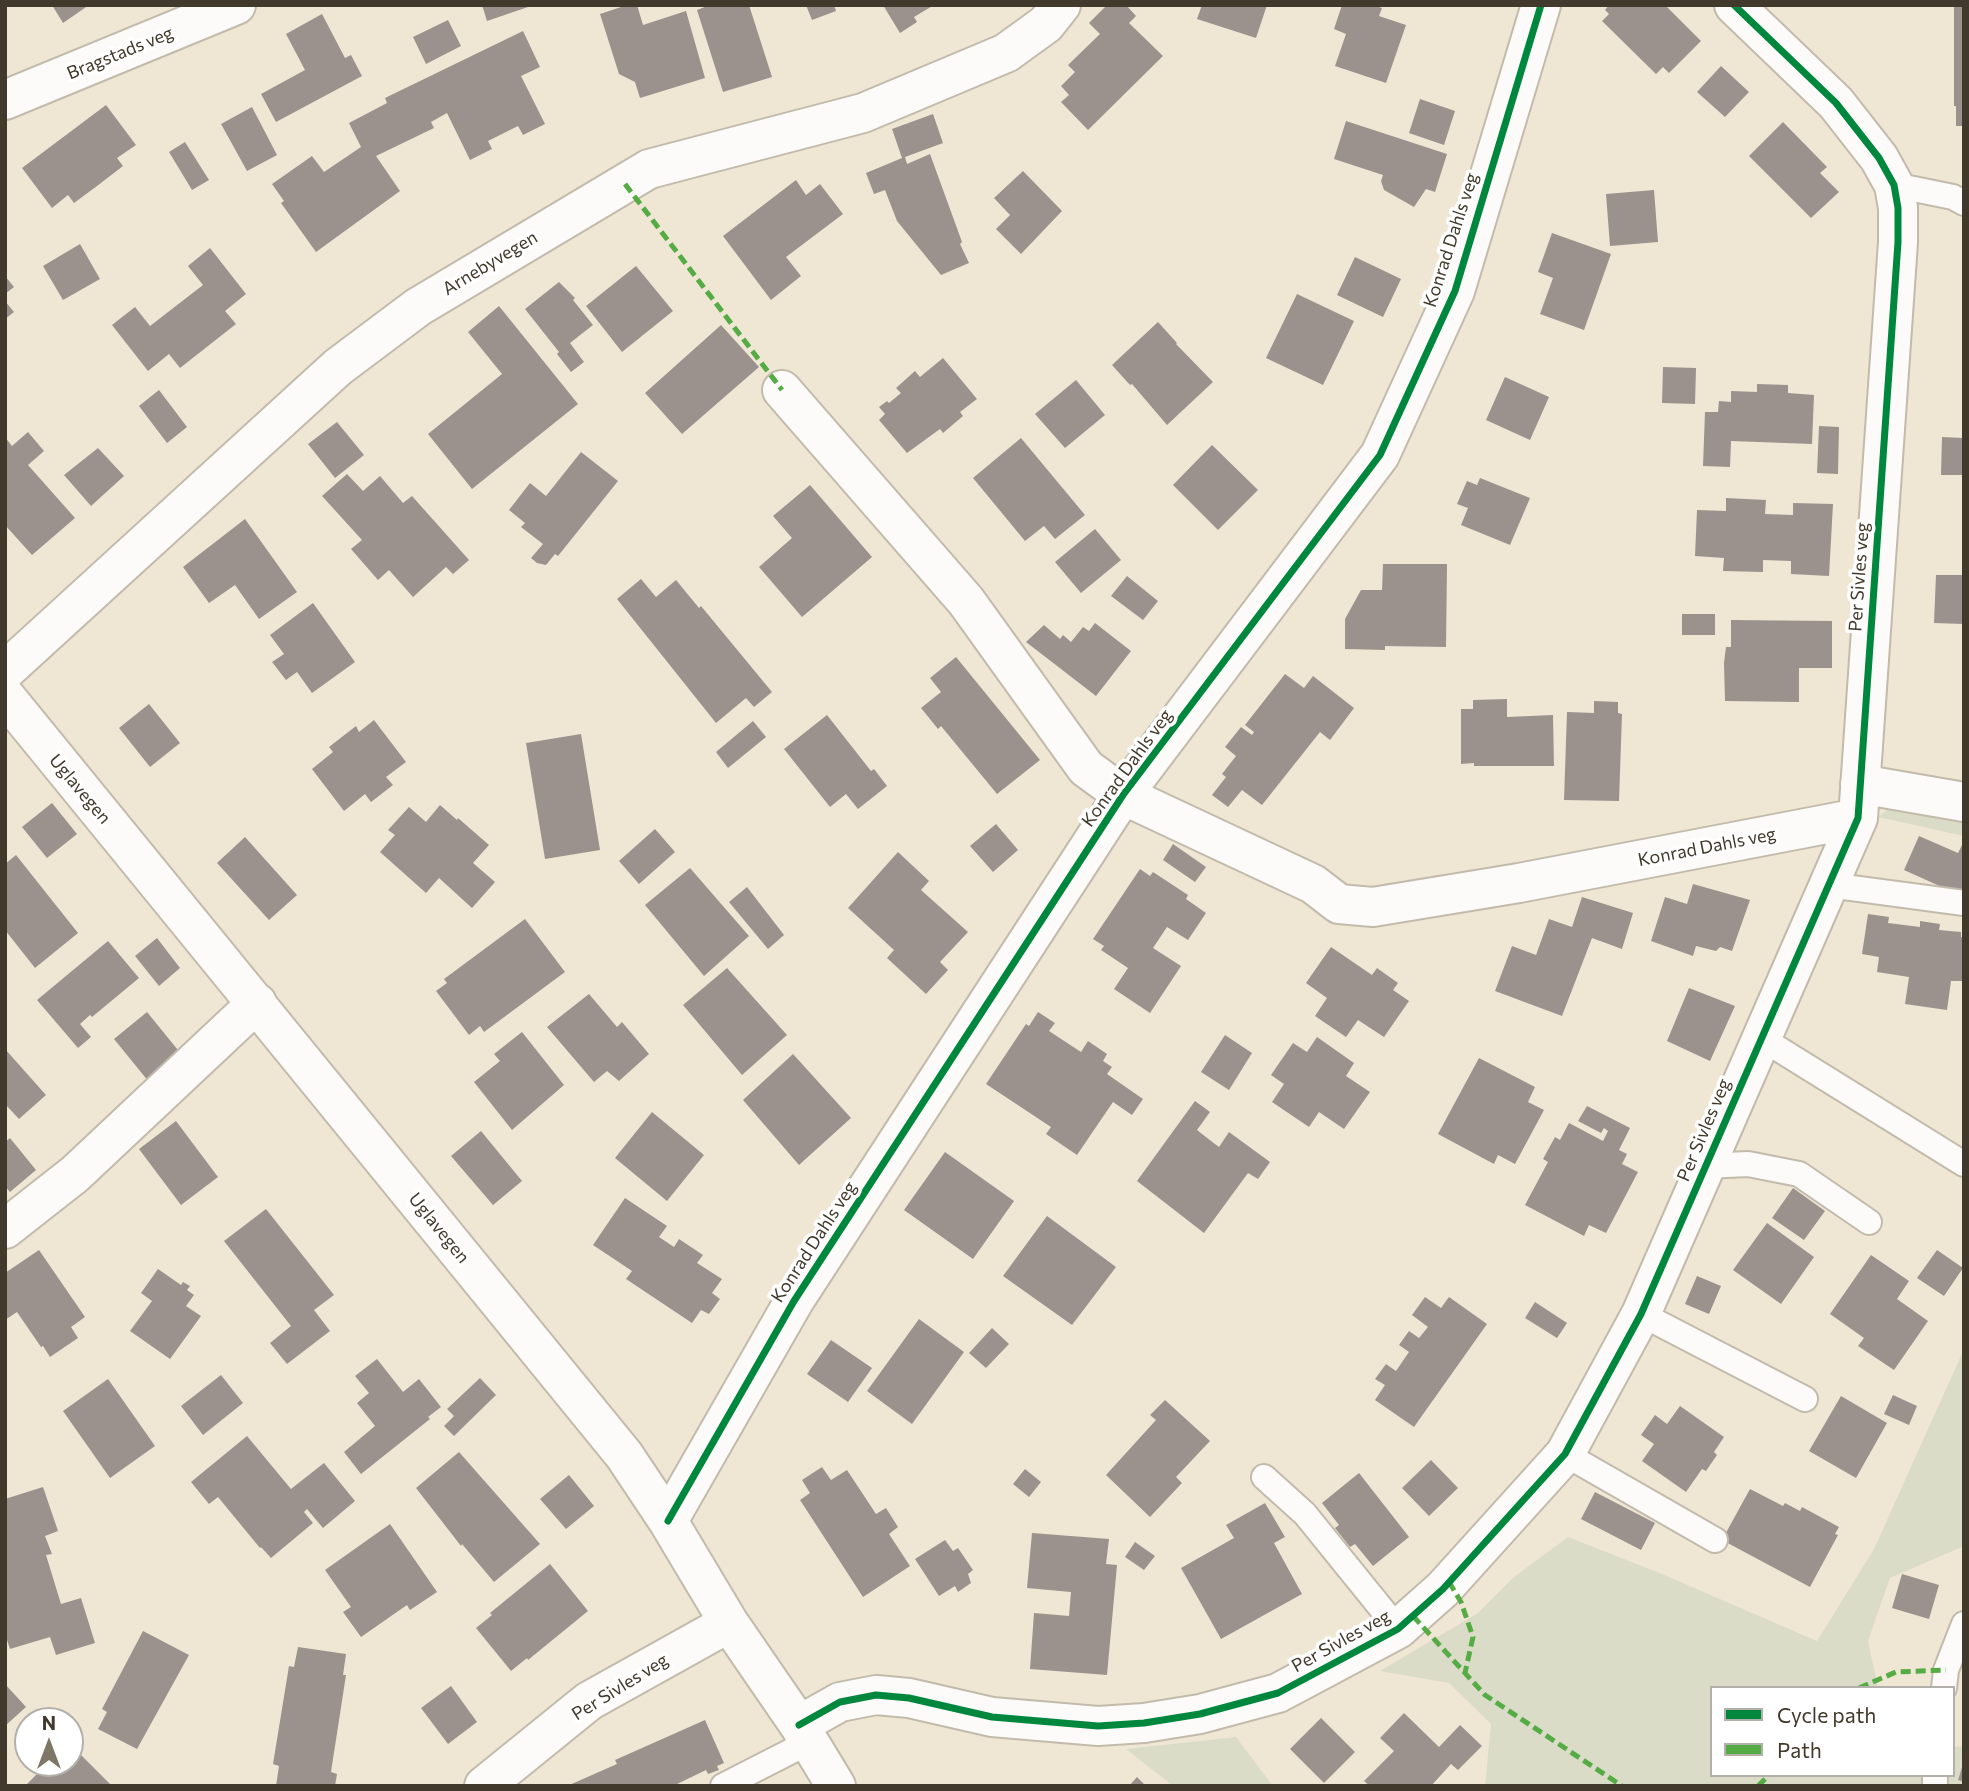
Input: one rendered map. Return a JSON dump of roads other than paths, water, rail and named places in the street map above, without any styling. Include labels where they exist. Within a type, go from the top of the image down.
[{"type":"street","name":"Bragstads veg","points":[[5,100],[236,5]]},
{"type":"street","name":"Arnebyvegen","points":[[5,671],[338,367],[418,307],[649,169],[863,113],[1006,53],[1046,24],[1061,5]]},
{"type":"street","name":"Konrad Dahls veg","points":[[668,1521],[794,1301],[1123,795],[1380,455],[1455,292],[1541,5]]},
{"type":"street","name":"Per Sivles veg","points":[[804,1734],[840,1702],[876,1695],[909,1698],[992,1717],[1098,1726],[1144,1723],[1200,1714],[1278,1693],[1398,1629],[1443,1589],[1565,1454],[1641,1314],[1829,885],[1859,801],[1898,242],[1898,208],[1894,185],[1880,158],[1836,103],[1734,5]]},
{"type":"street","name":"Konrad Dahls veg","points":[[782,390],[966,601],[1086,768],[1123,795],[1313,884],[1339,904],[1373,907],[1519,883],[1859,801]]},
{"type":"street","name":"Uglavegen","points":[[5,696],[624,1455],[668,1521],[729,1623],[836,1786]]},
{"type":"street","points":[[1859,801],[1964,802]]},
{"type":"street","points":[[5,1229],[75,1174],[257,1003]]},
{"type":"street","name":"Per Sivles veg","points":[[485,1785],[589,1701],[729,1623]]},
{"type":"lane","points":[[1894,185],[1953,197],[1964,203]]},
{"type":"lane","points":[[1829,885],[1964,903]]},
{"type":"lane","points":[[1761,1038],[1964,1164]]},
{"type":"lane","points":[[1706,1166],[1748,1164],[1799,1174],[1869,1222]]},
{"type":"lane","points":[[1641,1314],[1805,1399]]},
{"type":"lane","points":[[1565,1454],[1715,1540]]},
{"type":"lane","points":[[1264,1477],[1304,1514],[1398,1629]]},
{"type":"lane","points":[[1944,1686],[1947,1670],[1964,1624]]},
{"type":"lane","points":[[723,1786],[804,1734]]}]
